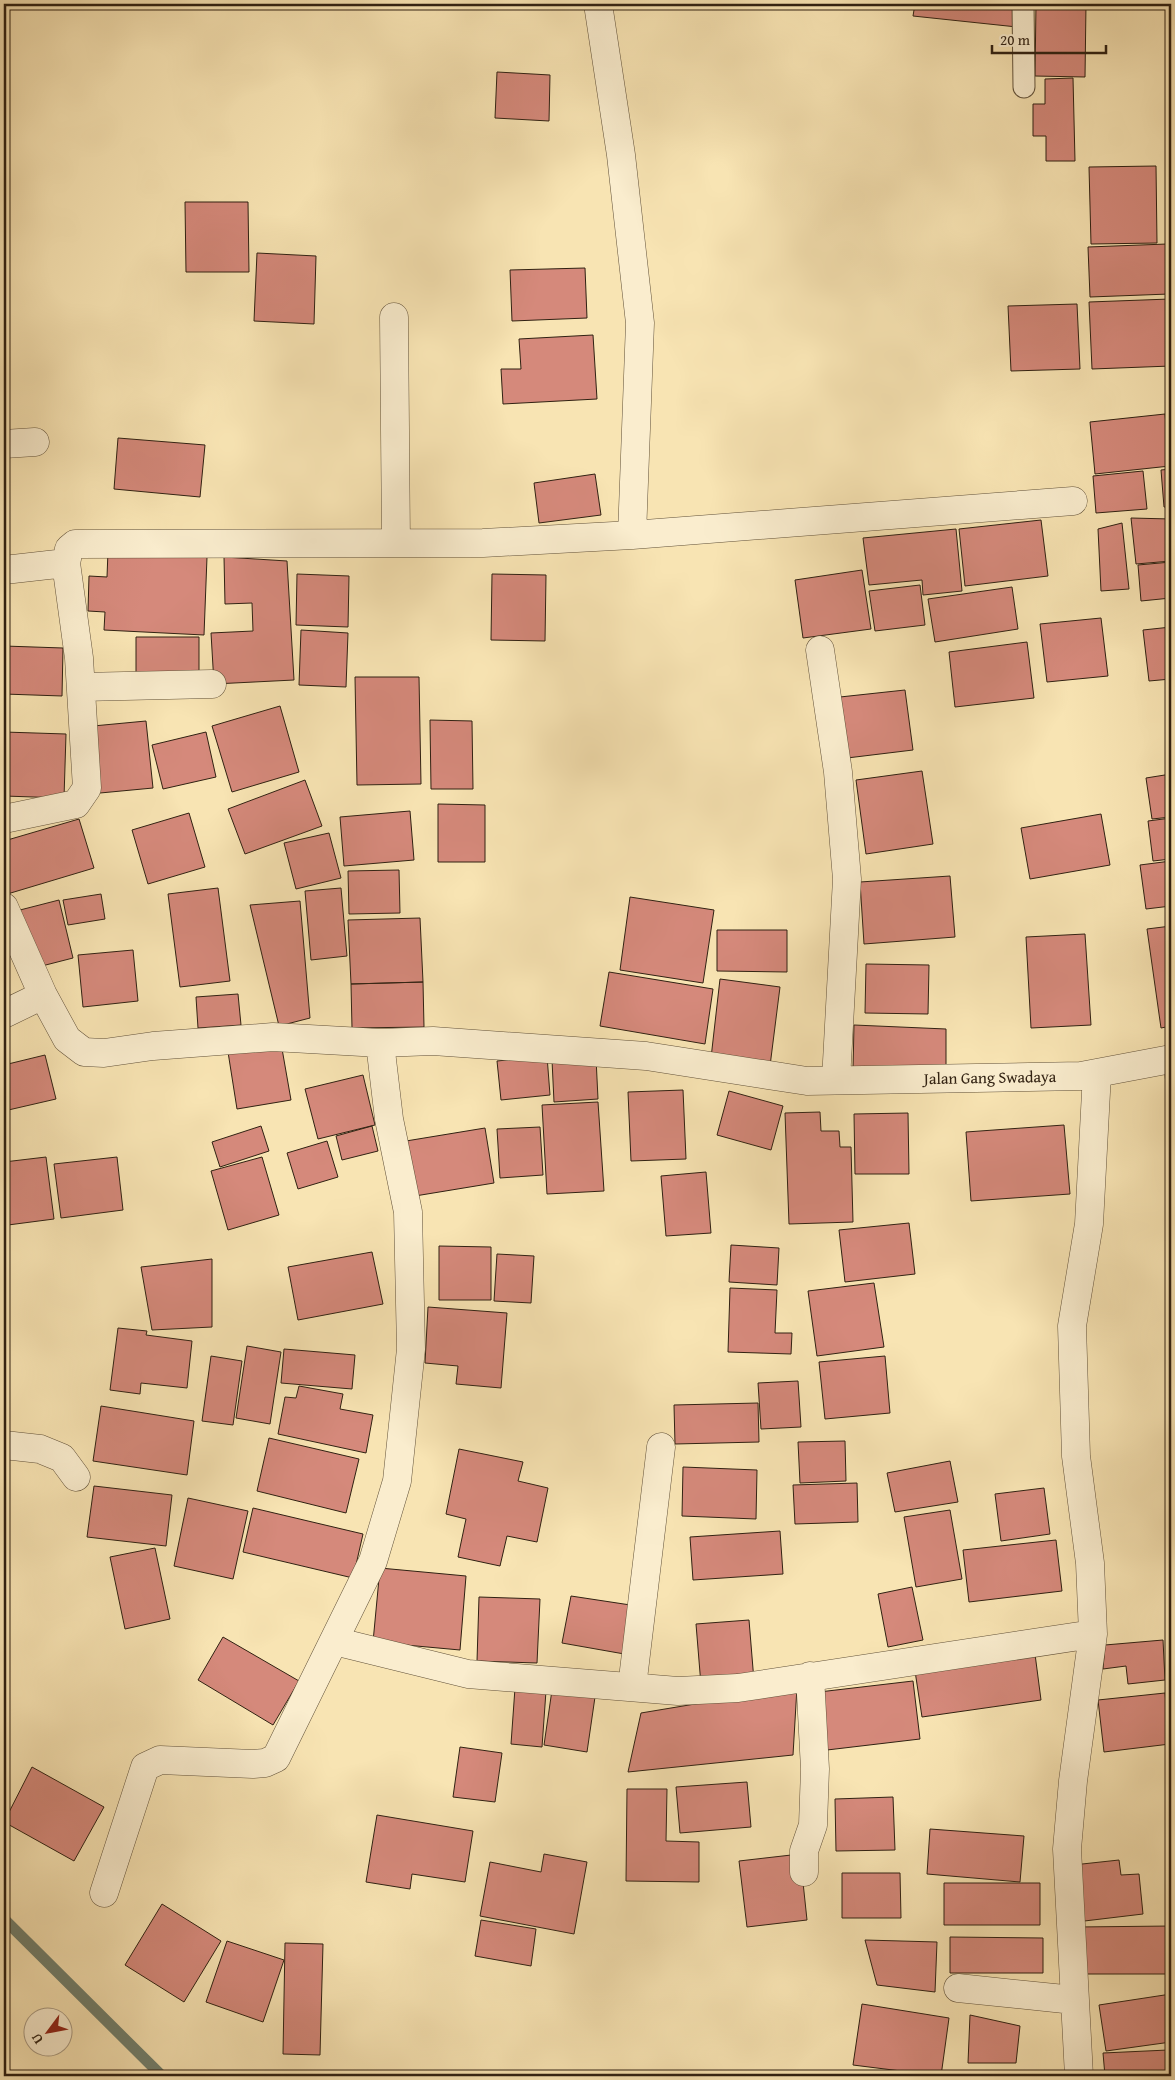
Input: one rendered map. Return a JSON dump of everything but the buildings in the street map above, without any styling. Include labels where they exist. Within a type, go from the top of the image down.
[{"type":"street","points":[[598,4],[620,155],[640,323],[632,535]]},
{"type":"street","points":[[394,317],[396,543]]},
{"type":"street","points":[[4,444],[35,442]]},
{"type":"street","points":[[4,819],[76,804],[87,788],[81,687],[66,563],[69,549],[75,544],[483,543],[632,535],[1073,501]]},
{"type":"street","points":[[4,570],[66,563]]},
{"type":"street","points":[[820,650],[838,772],[847,879],[836,1080]]},
{"type":"street","points":[[81,687],[212,684]]},
{"type":"street","name":"Jalan Gang Swadaya","points":[[4,907],[43,996],[67,1039],[84,1052],[104,1053],[153,1046],[273,1037],[380,1043],[434,1041],[646,1056],[807,1081],[1081,1076],[1171,1059]]},
{"type":"street","points":[[4,1014],[43,996]]},
{"type":"street","points":[[104,1893],[145,1767],[160,1760],[253,1764],[265,1763],[276,1758],[373,1561],[397,1481],[411,1349],[408,1212],[389,1120],[380,1043]]},
{"type":"street","points":[[1078,2076],[1067,1849],[1073,1781],[1093,1634],[1090,1563],[1076,1456],[1072,1326],[1089,1224],[1097,1073]]},
{"type":"street","points":[[4,1445],[40,1449],[62,1458],[76,1477]]},
{"type":"street","points":[[632,1688],[661,1447]]},
{"type":"street","points":[[334,1641],[468,1674],[678,1691],[738,1688],[1093,1634]]},
{"type":"street","points":[[804,1872],[804,1851],[813,1825],[815,1769],[810,1676]]},
{"type":"street","points":[[958,1988],[1074,2000]]},
{"type":"lane","points":[[1023,4],[1024,87]]},
{"type":"waterway","points":[[4,1919],[162,2076]]}]
